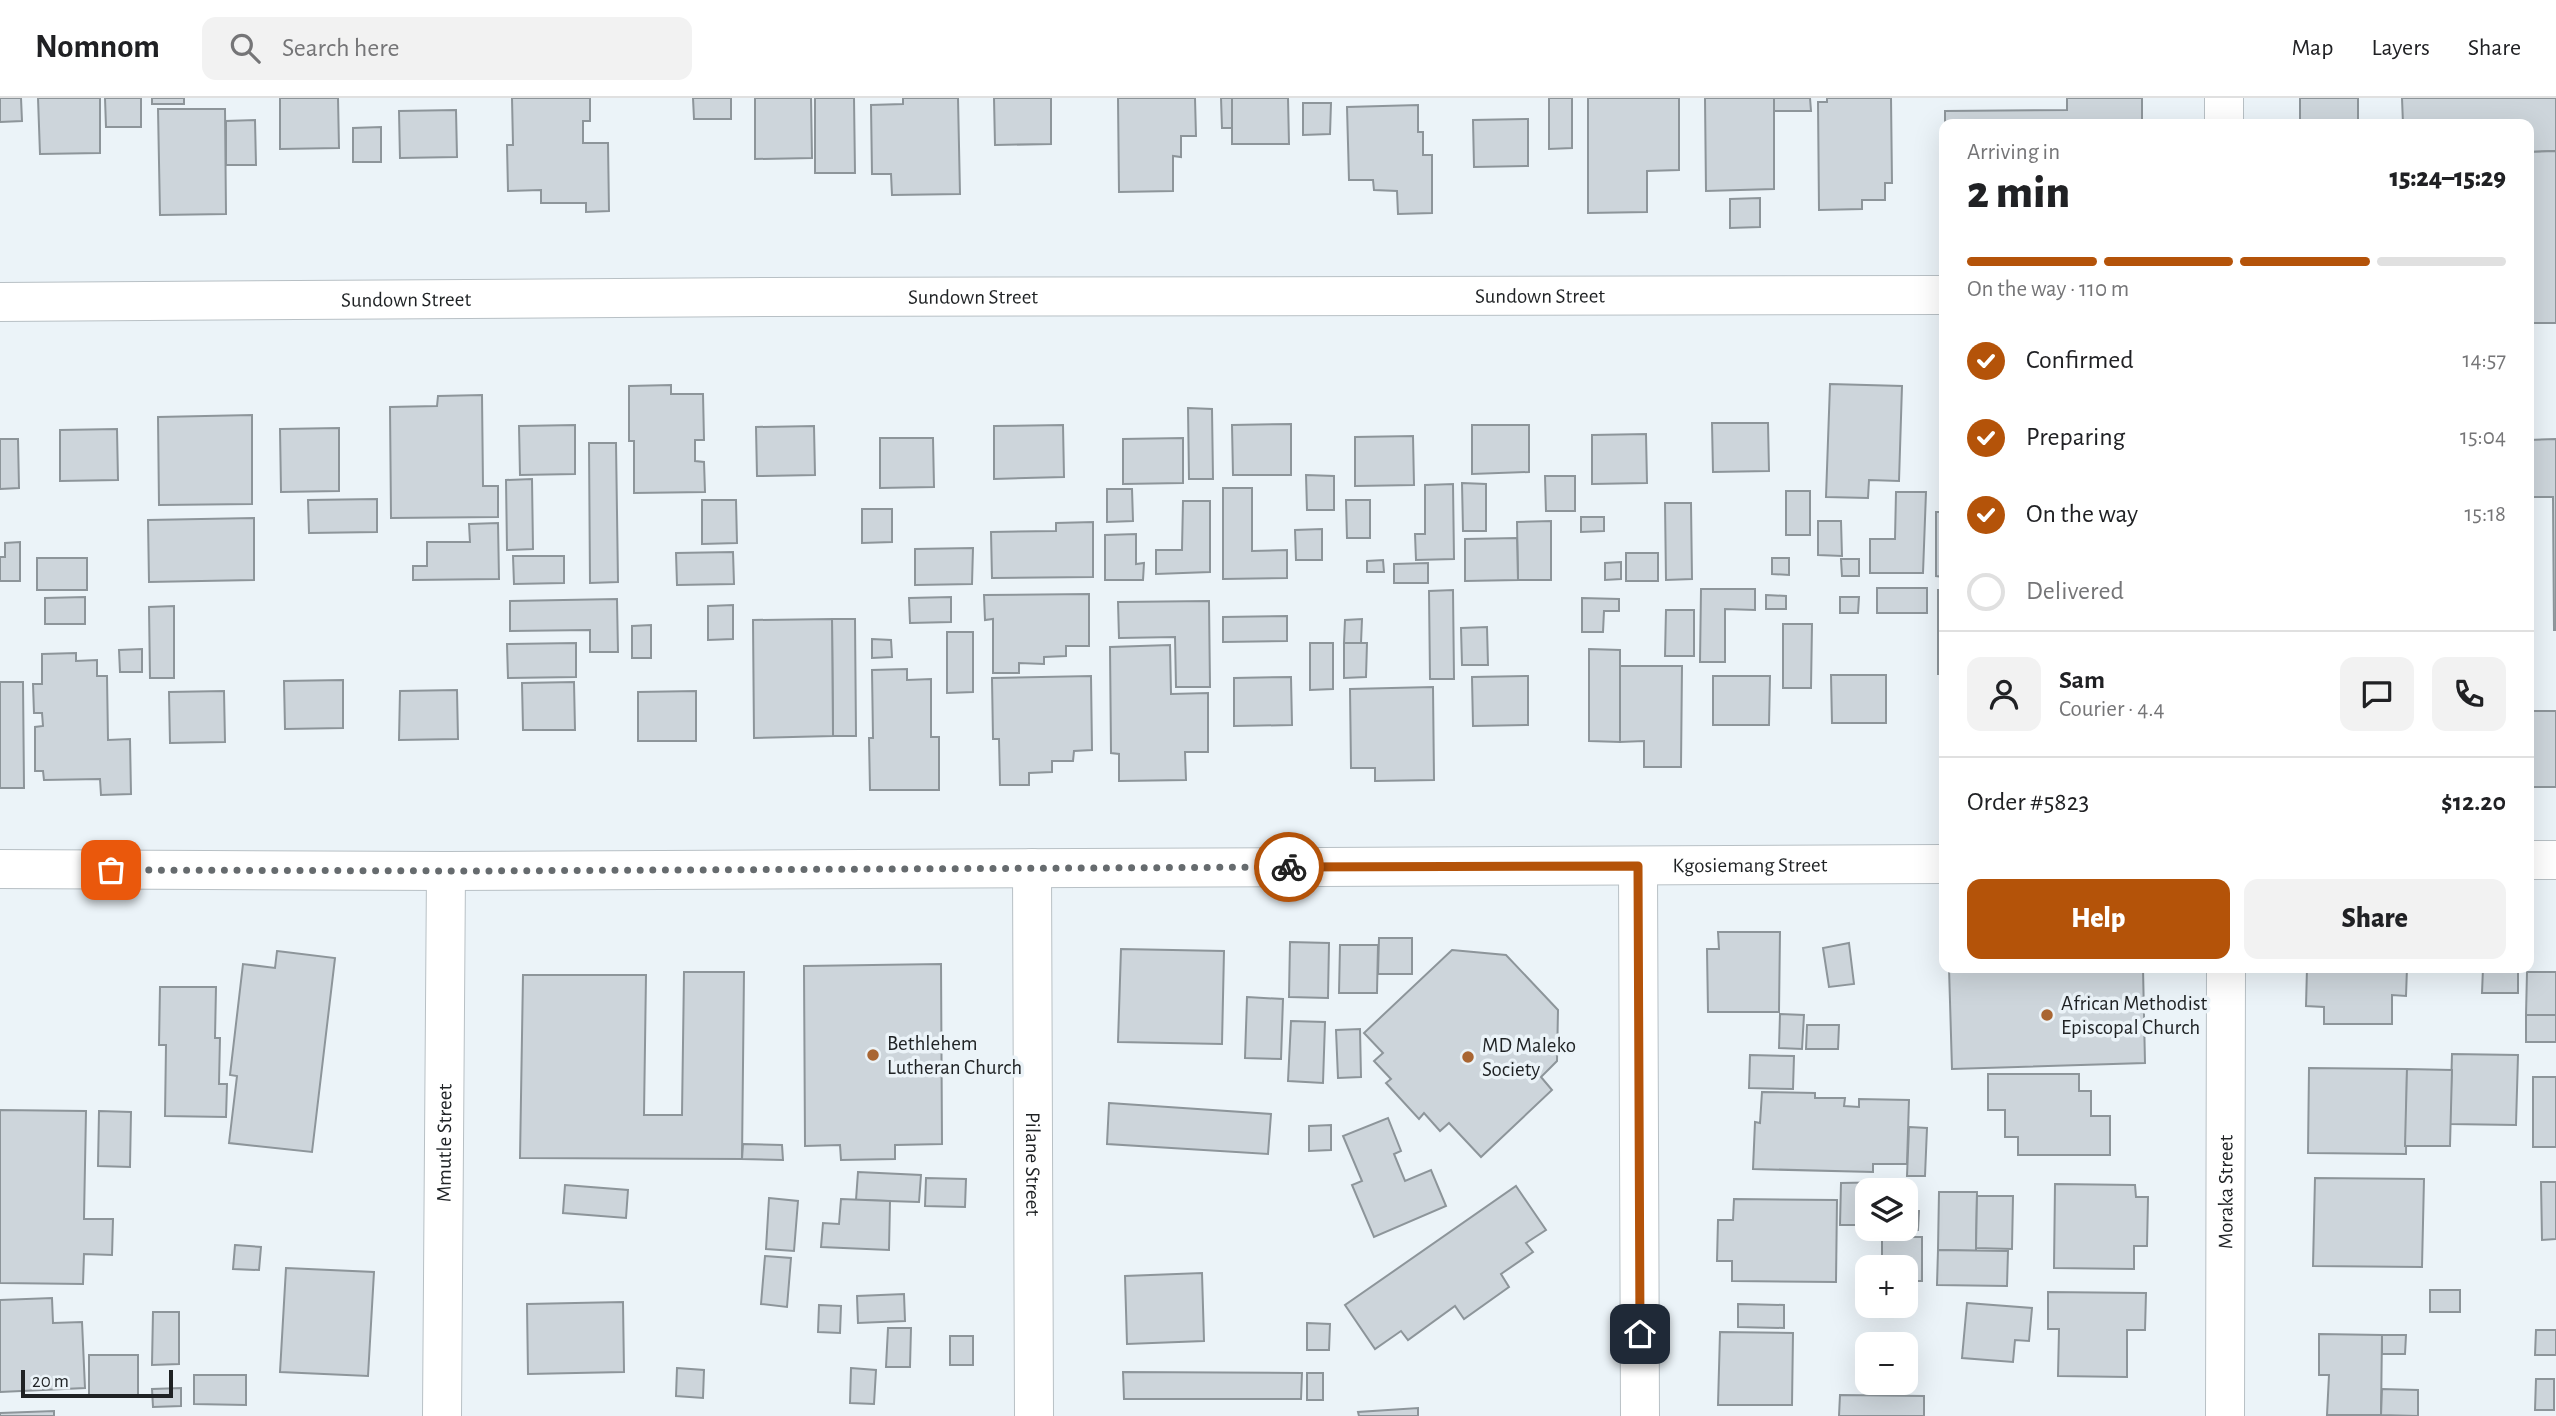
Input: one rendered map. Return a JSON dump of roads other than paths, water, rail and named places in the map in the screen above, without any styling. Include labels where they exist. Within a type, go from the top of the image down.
[{"type":"street","points":[[2224,98],[2224,119]]},
{"type":"street","name":"Sundown Street","points":[[0,302],[779,297],[1939,295]]},
{"type":"street","points":[[2534,860],[2556,860]]},
{"type":"street","name":"Kgosiemang Street","points":[[0,869],[446,871],[1939,864]]},
{"type":"street","points":[[1638,866],[1640,1416]]},
{"type":"street","name":"Pilane Street","points":[[1032,868],[1034,1416]]},
{"type":"street","name":"Mmutle Street","points":[[442,1416],[446,871]]},
{"type":"street","name":"Moraka Street","points":[[2225,1416],[2226,973]]},
{"type":"place","name":"African Methodist Episcopal Church","points":[[2047,1015]]},
{"type":"place","name":"Bethlehem Lutheran Church","points":[[873,1055]]},
{"type":"place","name":"MD Maleko Society","points":[[1468,1057]]}]
